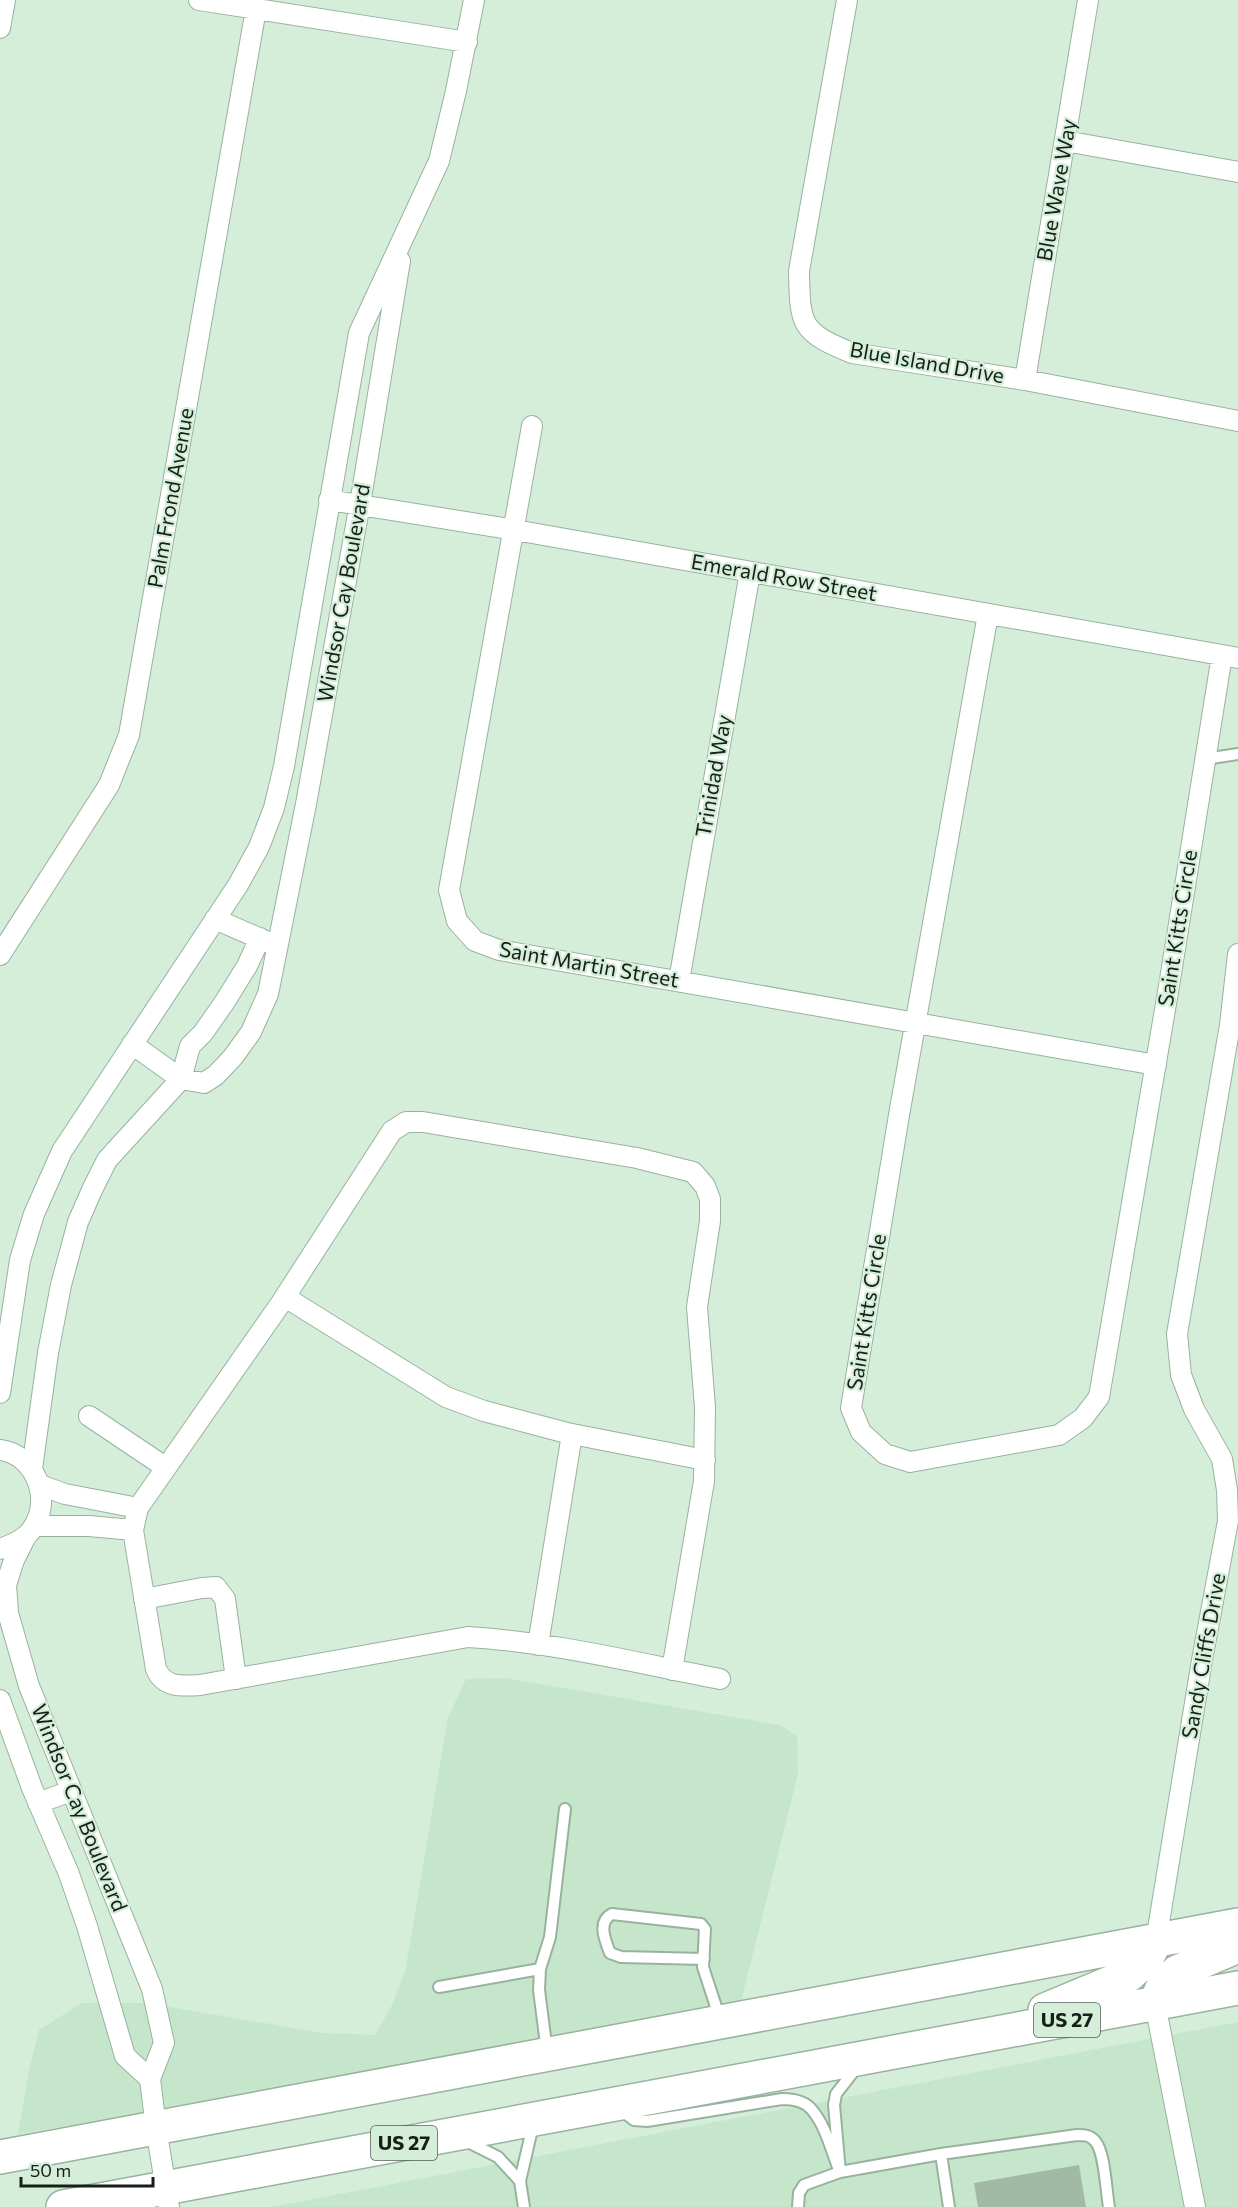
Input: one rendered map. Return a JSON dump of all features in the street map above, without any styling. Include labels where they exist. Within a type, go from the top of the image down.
[{"type":"highway","points":[[0,2157],[1238,1925]]},
{"type":"highway","points":[[979,2036],[1129,1975],[1146,1959],[1156,1941]]},
{"type":"highway","points":[[1155,2004],[1164,1984],[1177,1972],[1238,1946]]},
{"type":"highway","name":"US 27","points":[[63,2207],[167,2197],[453,2134],[1238,1988]]},
{"type":"street","points":[[0,28],[5,0]]},
{"type":"street","points":[[199,0],[467,42]]},
{"type":"street","name":"Windsor Cay Boulevard","points":[[0,1393],[20,1260],[34,1214],[62,1151],[238,885],[260,847],[274,808],[284,766],[359,333],[439,161],[467,42],[474,0]]},
{"type":"street","name":"Blue Island Drive","points":[[847,0],[799,271],[800,311],[807,327],[826,343],[852,353],[1025,380],[1238,421]]},
{"type":"street","name":"Blue Wave Way","points":[[1025,380],[1088,0]]},
{"type":"street","name":"Palm Frond Avenue","points":[[0,956],[109,784],[129,735],[256,9]]},
{"type":"street","points":[[1065,141],[1238,172]]},
{"type":"street","name":"Windsor Cay Boulevard","points":[[181,1079],[204,1083],[216,1075],[233,1057],[251,1032],[268,994],[306,804],[360,504],[403,238]]},
{"type":"street","name":"Saint Martin Street","points":[[532,426],[449,890],[457,921],[476,941],[499,950],[1156,1065]]},
{"type":"street","name":"Emerald Row Street","points":[[329,500],[515,530],[1230,656]]},
{"type":"street","name":"Trinidad Way","points":[[679,981],[750,572]]},
{"type":"street","name":"Saint Kitts Circle","points":[[988,614],[915,1023],[851,1408],[861,1432],[885,1454],[910,1462],[1059,1435],[1083,1418],[1099,1397],[1156,1065],[1205,759],[1230,656]]},
{"type":"street","points":[[215,919],[278,946]]},
{"type":"street","name":"Windsor Cay Boulevard","points":[[167,2197],[150,2079],[164,2043],[152,1989],[29,1686],[8,1613],[6,1585],[14,1560],[40,1511],[42,1496],[36,1477],[48,1353],[61,1285],[78,1222],[107,1160],[181,1079],[190,1046],[203,1033],[224,1003],[247,966],[260,938]]},
{"type":"street","name":"Sandy Cliffs Drive","points":[[1156,1941],[1202,1660],[1228,1521],[1227,1490],[1222,1459],[1194,1409],[1181,1375],[1177,1334],[1234,1017],[1238,954]]},
{"type":"street","points":[[132,1044],[181,1079]]},
{"type":"street","points":[[672,1670],[704,1481],[705,1407],[697,1307],[710,1221],[710,1199],[705,1186],[693,1172],[637,1158],[423,1122],[406,1122],[392,1131],[285,1296],[138,1508],[133,1530],[159,1677],[179,1686],[200,1685],[468,1637],[538,1645],[720,1679]]},
{"type":"street","points":[[285,1296],[446,1397],[484,1411],[572,1434],[705,1460]]},
{"type":"street","points":[[89,1416],[165,1467]]},
{"type":"street","points":[[538,1645],[572,1434]]},
{"type":"street","points":[[0,1450],[21,1458],[36,1477],[65,1494],[138,1508]]},
{"type":"street","points":[[0,1548],[14,1544],[30,1531],[89,1526],[133,1530]]},
{"type":"street","points":[[144,1599],[216,1587],[225,1599],[236,1679]]},
{"type":"street","name":"Windsor Cay Boulevard","points":[[0,1700],[38,1803],[69,1874],[87,1926],[125,2056],[150,2079]]},
{"type":"street","points":[[38,1803],[71,1791]]},
{"type":"street","points":[[1155,2004],[1195,2207]]},
{"type":"lane","points":[[1205,759],[1238,754]]},
{"type":"lane","points":[[548,2055],[539,1990],[540,1969],[550,1937],[565,1809]]},
{"type":"lane","points":[[704,1959],[621,1957],[610,1953],[604,1940],[604,1923],[612,1914],[701,1924],[705,1929],[704,1959],[703,1967],[721,2022]]},
{"type":"lane","points":[[439,1987],[540,1969]]},
{"type":"lane","points":[[840,2172],[835,2124],[836,2094],[865,2058]]},
{"type":"lane","points":[[613,2104],[634,2120],[647,2121],[720,2108],[792,2099],[812,2110],[840,2172]]},
{"type":"lane","points":[[524,2207],[520,2181],[535,2119]]},
{"type":"lane","points":[[453,2134],[498,2157],[520,2181]]},
{"type":"lane","points":[[798,2207],[799,2193],[804,2185],[840,2172],[941,2154],[1077,2135],[1089,2136],[1096,2142],[1109,2207]]},
{"type":"lane","points":[[941,2154],[949,2207]]},
{"type":"shaded area","points":[[504,1678],[780,1725],[797,1736],[798,1774],[739,2009],[492,2056],[18,2134],[29,2070],[39,2030],[82,2003],[146,2003],[323,2033],[375,2035],[391,2007],[405,1972],[448,1718],[466,1679]]},
{"type":"shaded area","points":[[1238,2022],[1238,2207],[272,2207]]},
{"type":"building","points":[[1079,2165],[1086,2207],[978,2207],[974,2183]]}]
